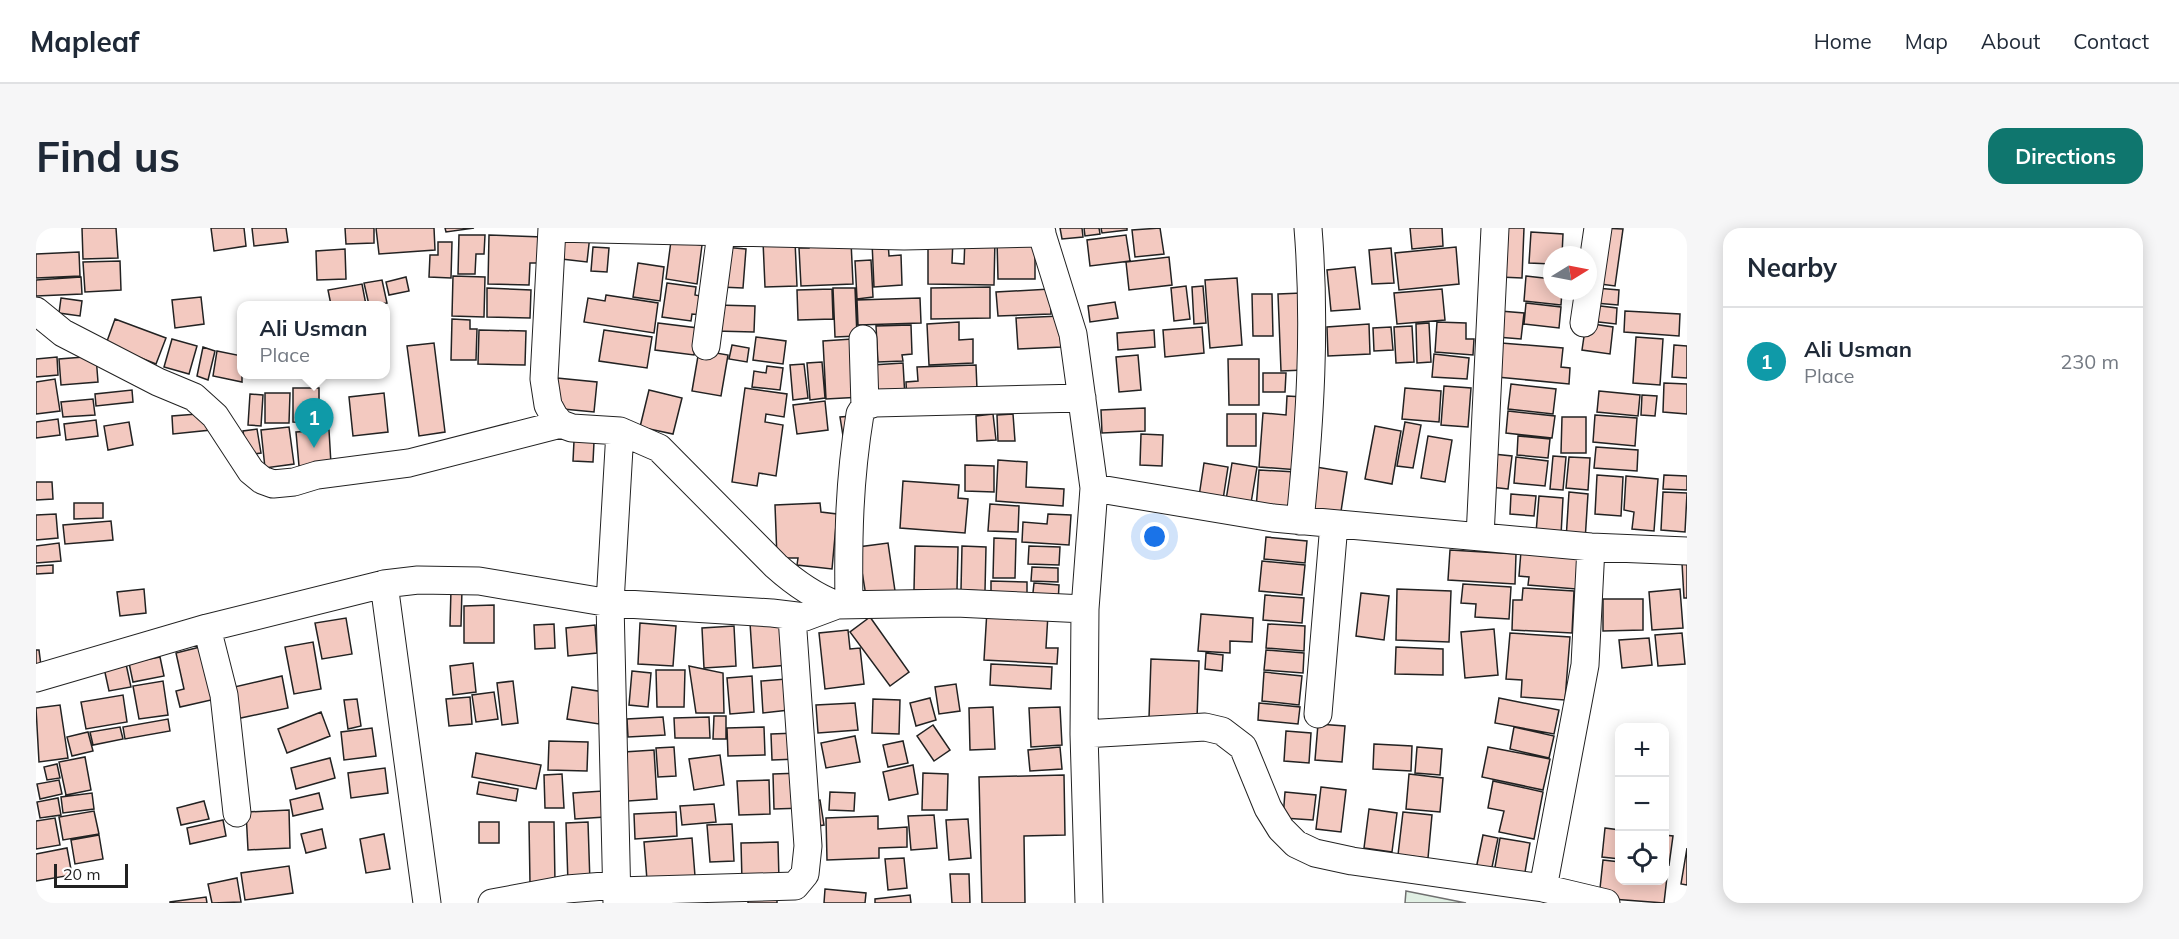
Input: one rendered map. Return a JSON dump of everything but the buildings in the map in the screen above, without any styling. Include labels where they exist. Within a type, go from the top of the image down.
[{"type":"street","points":[[561,424],[548,405],[544,379],[552,228],[904,237],[1041,230],[1073,334],[1095,488],[1085,609],[1084,734],[1089,903]]},
{"type":"street","points":[[1300,521],[1311,388],[1312,327],[1308,228]]},
{"type":"street","points":[[1480,537],[1495,228]]},
{"type":"street","points":[[1584,323],[1598,228]]},
{"type":"street","points":[[706,346],[721,233]]},
{"type":"street","points":[[36,311],[63,333],[158,382],[194,397],[215,416],[251,471],[262,480],[273,484],[294,482],[317,475],[409,463],[561,424],[584,431],[620,431],[659,448],[776,566],[804,589],[822,611]]},
{"type":"street","points":[[492,903],[567,889],[617,893],[797,894],[806,874],[808,854],[822,611],[847,524],[860,414],[864,406],[863,339]]},
{"type":"street","points":[[864,406],[875,403],[1082,398]]},
{"type":"street","points":[[617,893],[610,603],[620,431]]},
{"type":"street","points":[[1095,488],[1300,521],[1591,547],[1687,551]]},
{"type":"street","points":[[1318,714],[1334,524]]},
{"type":"street","points":[[1543,888],[1585,664],[1591,547]]},
{"type":"street","points":[[36,678],[207,628],[384,584],[437,579],[479,581],[610,603],[772,613],[956,603],[1085,609]]},
{"type":"street","points":[[384,584],[427,903]]},
{"type":"street","points":[[207,628],[224,694],[237,813]]},
{"type":"street","points":[[1084,734],[1205,727],[1222,731],[1243,747],[1268,808],[1281,829],[1296,844],[1315,853],[1352,861],[1543,888],[1606,903]]},
{"type":"green space","points":[[1406,891],[1466,903],[1405,903]]},
{"type":"place","name":"Ali Usman","points":[[314,448]]}]
